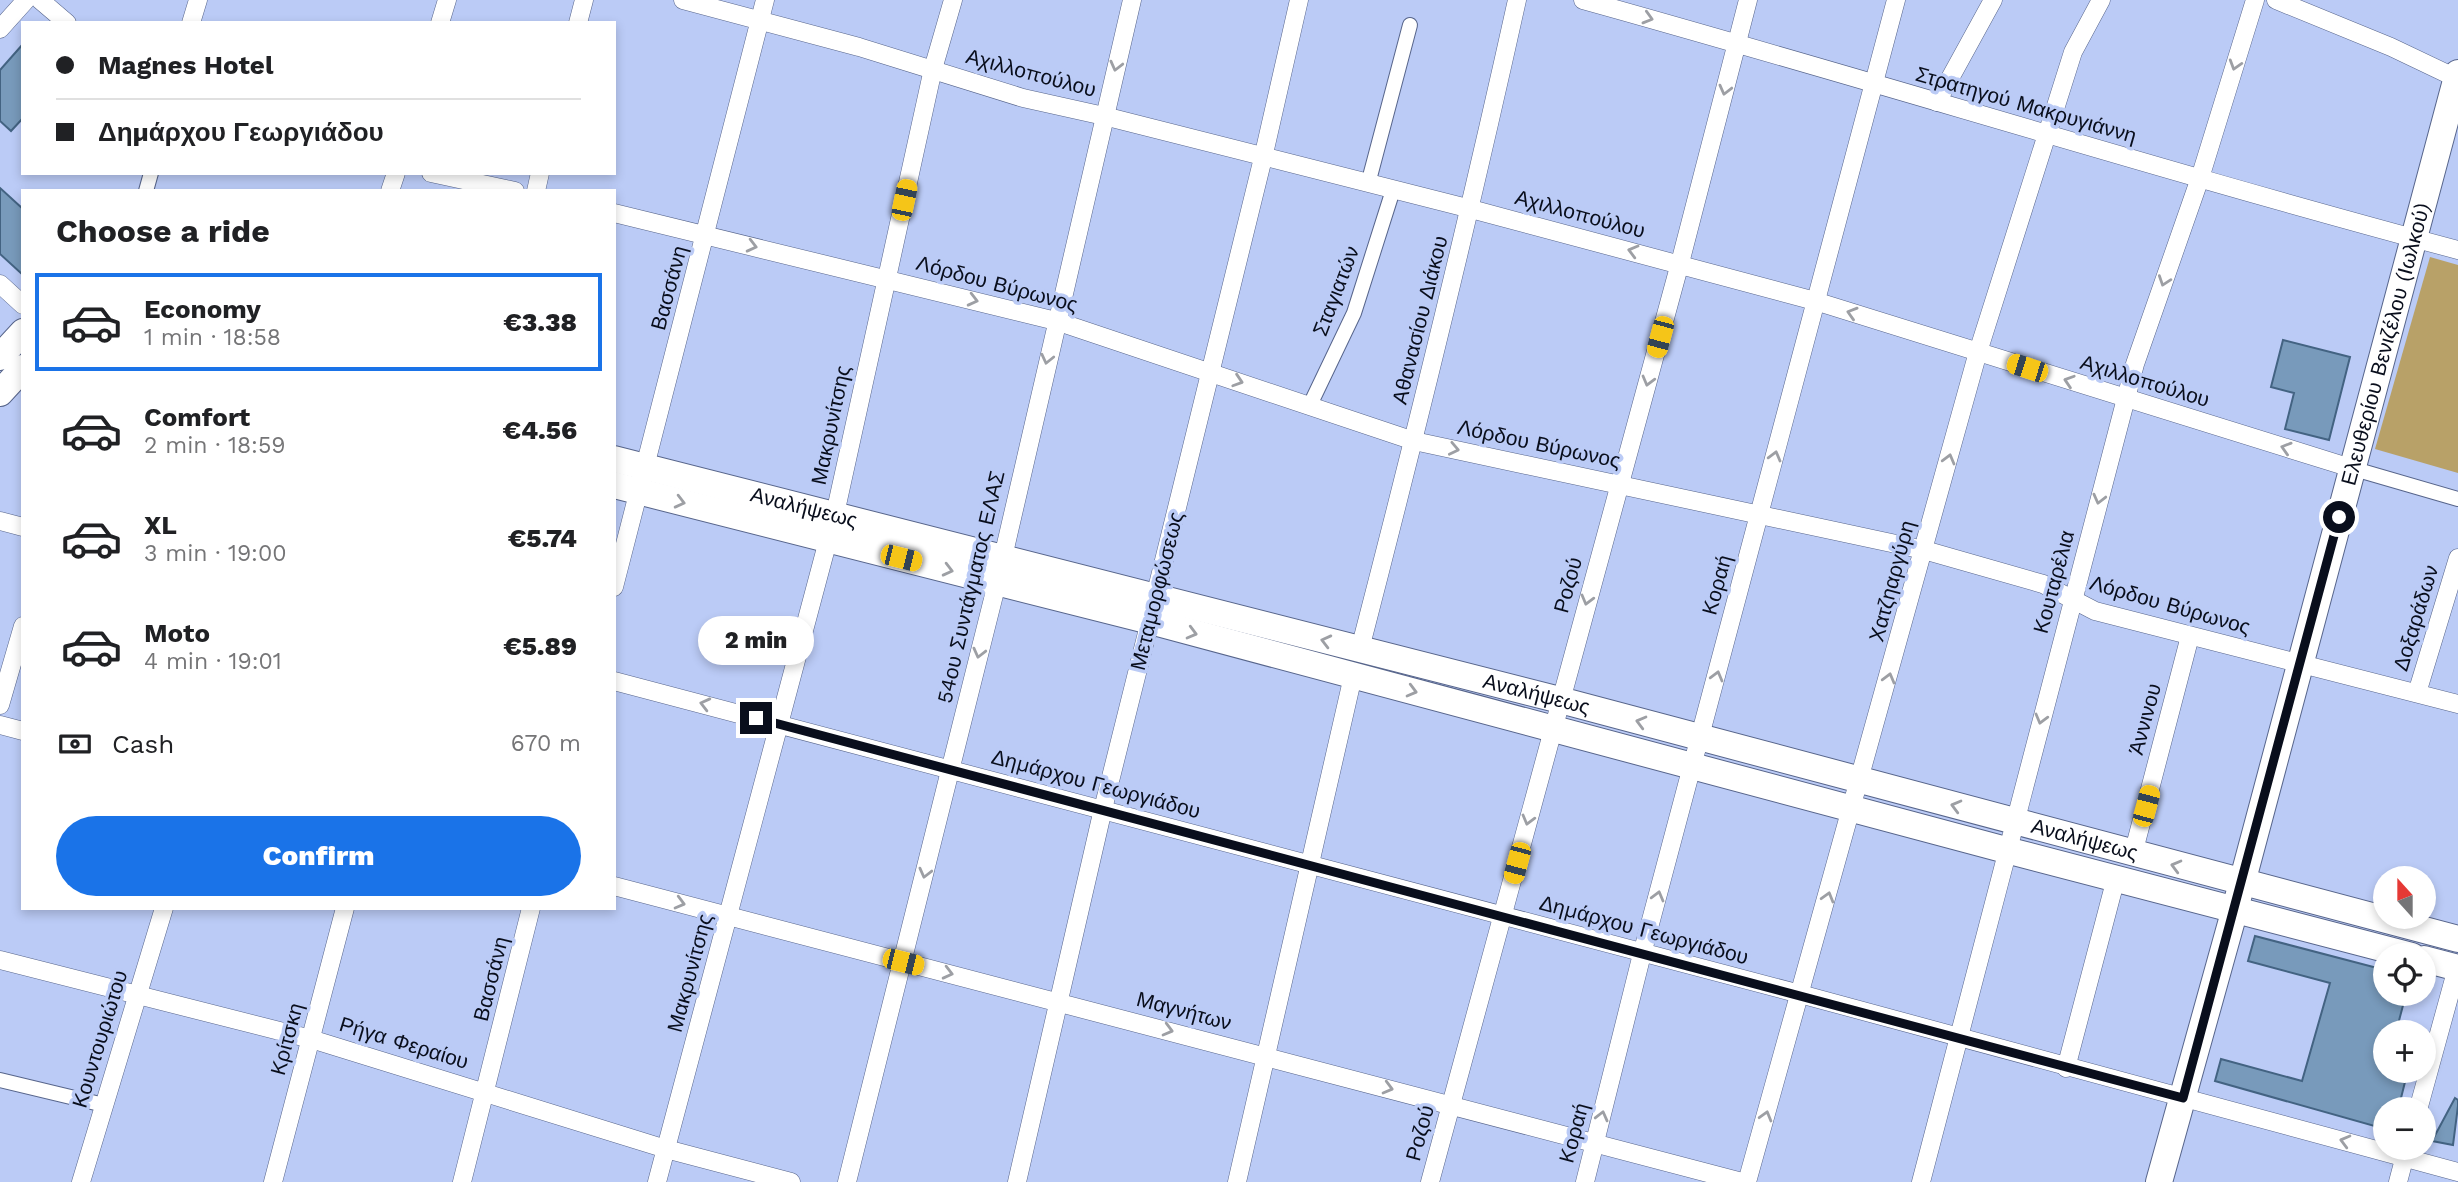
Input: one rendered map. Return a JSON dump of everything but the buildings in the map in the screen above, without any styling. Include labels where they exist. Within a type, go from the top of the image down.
[{"type":"main road","name":"Ελευθερίου Βενιζέλου (Ιωλκού)","points":[[2159,1182],[2458,77]]},
{"type":"main road","points":[[0,357],[21,334]]},
{"type":"main road","points":[[0,393],[21,370]]},
{"type":"main road","name":"Αναλήψεως","points":[[616,461],[633,481],[832,527],[1152,609],[1360,649],[2458,939]]},
{"type":"main road","name":"Αναλήψεως","points":[[1152,609],[1353,676],[2373,946]]},
{"type":"main road","points":[[2436,962],[2457,968]]},
{"type":"street","points":[[0,29],[26,0]]},
{"type":"street","points":[[40,0],[65,21]]},
{"type":"street","points":[[192,21],[198,0]]},
{"type":"street","points":[[441,21],[447,0]]},
{"type":"street","points":[[579,21],[584,0]]},
{"type":"street","name":"Αχιλλοπούλου","points":[[683,0],[933,69],[1023,98],[1104,116],[1680,263],[1815,301],[2125,399],[2458,499]]},
{"type":"street","name":"Βασσάνη","points":[[616,576],[633,481],[706,234],[765,0]]},
{"type":"street","name":"Μακρυνίτσης","points":[[657,1182],[832,527],[933,69],[953,0]]},
{"type":"street","name":"54ου Συντάγματος ΕΛΑΣ","points":[[847,1182],[1000,570],[1132,0]]},
{"type":"street","name":"Μεταμορφώσεως","points":[[1017,1182],[1103,809],[1263,158],[1299,0]]},
{"type":"street","name":"Αθανασίου Διάκου","points":[[1360,649],[1471,209],[1517,0]]},
{"type":"street","name":"Στρατηγού Μακρυγιάννη","points":[[1583,0],[2458,250]]},
{"type":"street","name":"Ροζού","points":[[1430,1182],[1680,263],[1748,0]]},
{"type":"street","name":"Κοραή","points":[[1585,1182],[1642,954],[1896,0]]},
{"type":"street","points":[[1937,103],[1993,0]]},
{"type":"street","name":"Χατζηαργύρη","points":[[1745,1182],[1861,780],[1978,352],[2073,52],[2101,0]]},
{"type":"street","name":"Κουταρέλια","points":[[1921,1182],[2125,399],[2139,351],[2200,178],[2255,0]]},
{"type":"street","points":[[2276,0],[2458,77]]},
{"type":"street","points":[[1368,184],[1410,25]]},
{"type":"street","points":[[440,175],[506,189]]},
{"type":"street","name":"Σταγιατών","points":[[1310,405],[1354,313],[1392,190]]},
{"type":"street","name":"Λόρδου Βύρωνος","points":[[616,213],[1056,321],[1414,441],[1924,550],[2043,584],[2095,611],[2458,704]]},
{"type":"street","points":[[0,284],[21,303]]},
{"type":"street","points":[[0,521],[21,526]]},
{"type":"street","name":"Δοξαράδων","points":[[2417,693],[2458,558]]},
{"type":"street","points":[[0,705],[21,633]]},
{"type":"street","name":"Άννινου","points":[[2133,854],[2190,636]]},
{"type":"street","points":[[1237,1182],[1353,676]]},
{"type":"street","name":"Δημάρχου Γεωργιάδου","points":[[616,682],[1800,994],[2066,1068],[2373,1145]]},
{"type":"street","points":[[0,725],[21,730]]},
{"type":"street","points":[[2066,1068],[2116,878]]},
{"type":"street","name":"Μαγνήτων","points":[[616,887],[1745,1182]]},
{"type":"street","name":"Κουντουριώτου","points":[[80,1182],[163,910]]},
{"type":"street","name":"Κρίτσκη","points":[[272,1182],[344,910]]},
{"type":"street","name":"Βασσάνη","points":[[462,1182],[531,910]]},
{"type":"street","name":"Ρήγα Φεραίου","points":[[0,960],[311,1039],[666,1149],[791,1182]]},
{"type":"street","points":[[2422,1097],[2457,968]]},
{"type":"street","points":[[0,1080],[104,1105]]},
{"type":"street","points":[[2398,1182],[2404,1160]]},
{"type":"street","name":"Δημάρχου Γεωργιάδου","points":[[2425,1160],[2458,1172]]},
{"type":"shaded area","points":[[2430,257],[2458,265],[2458,473],[2375,449]]},
{"type":"route","points":[[756,718],[2183,1098],[2339,517]]}]
